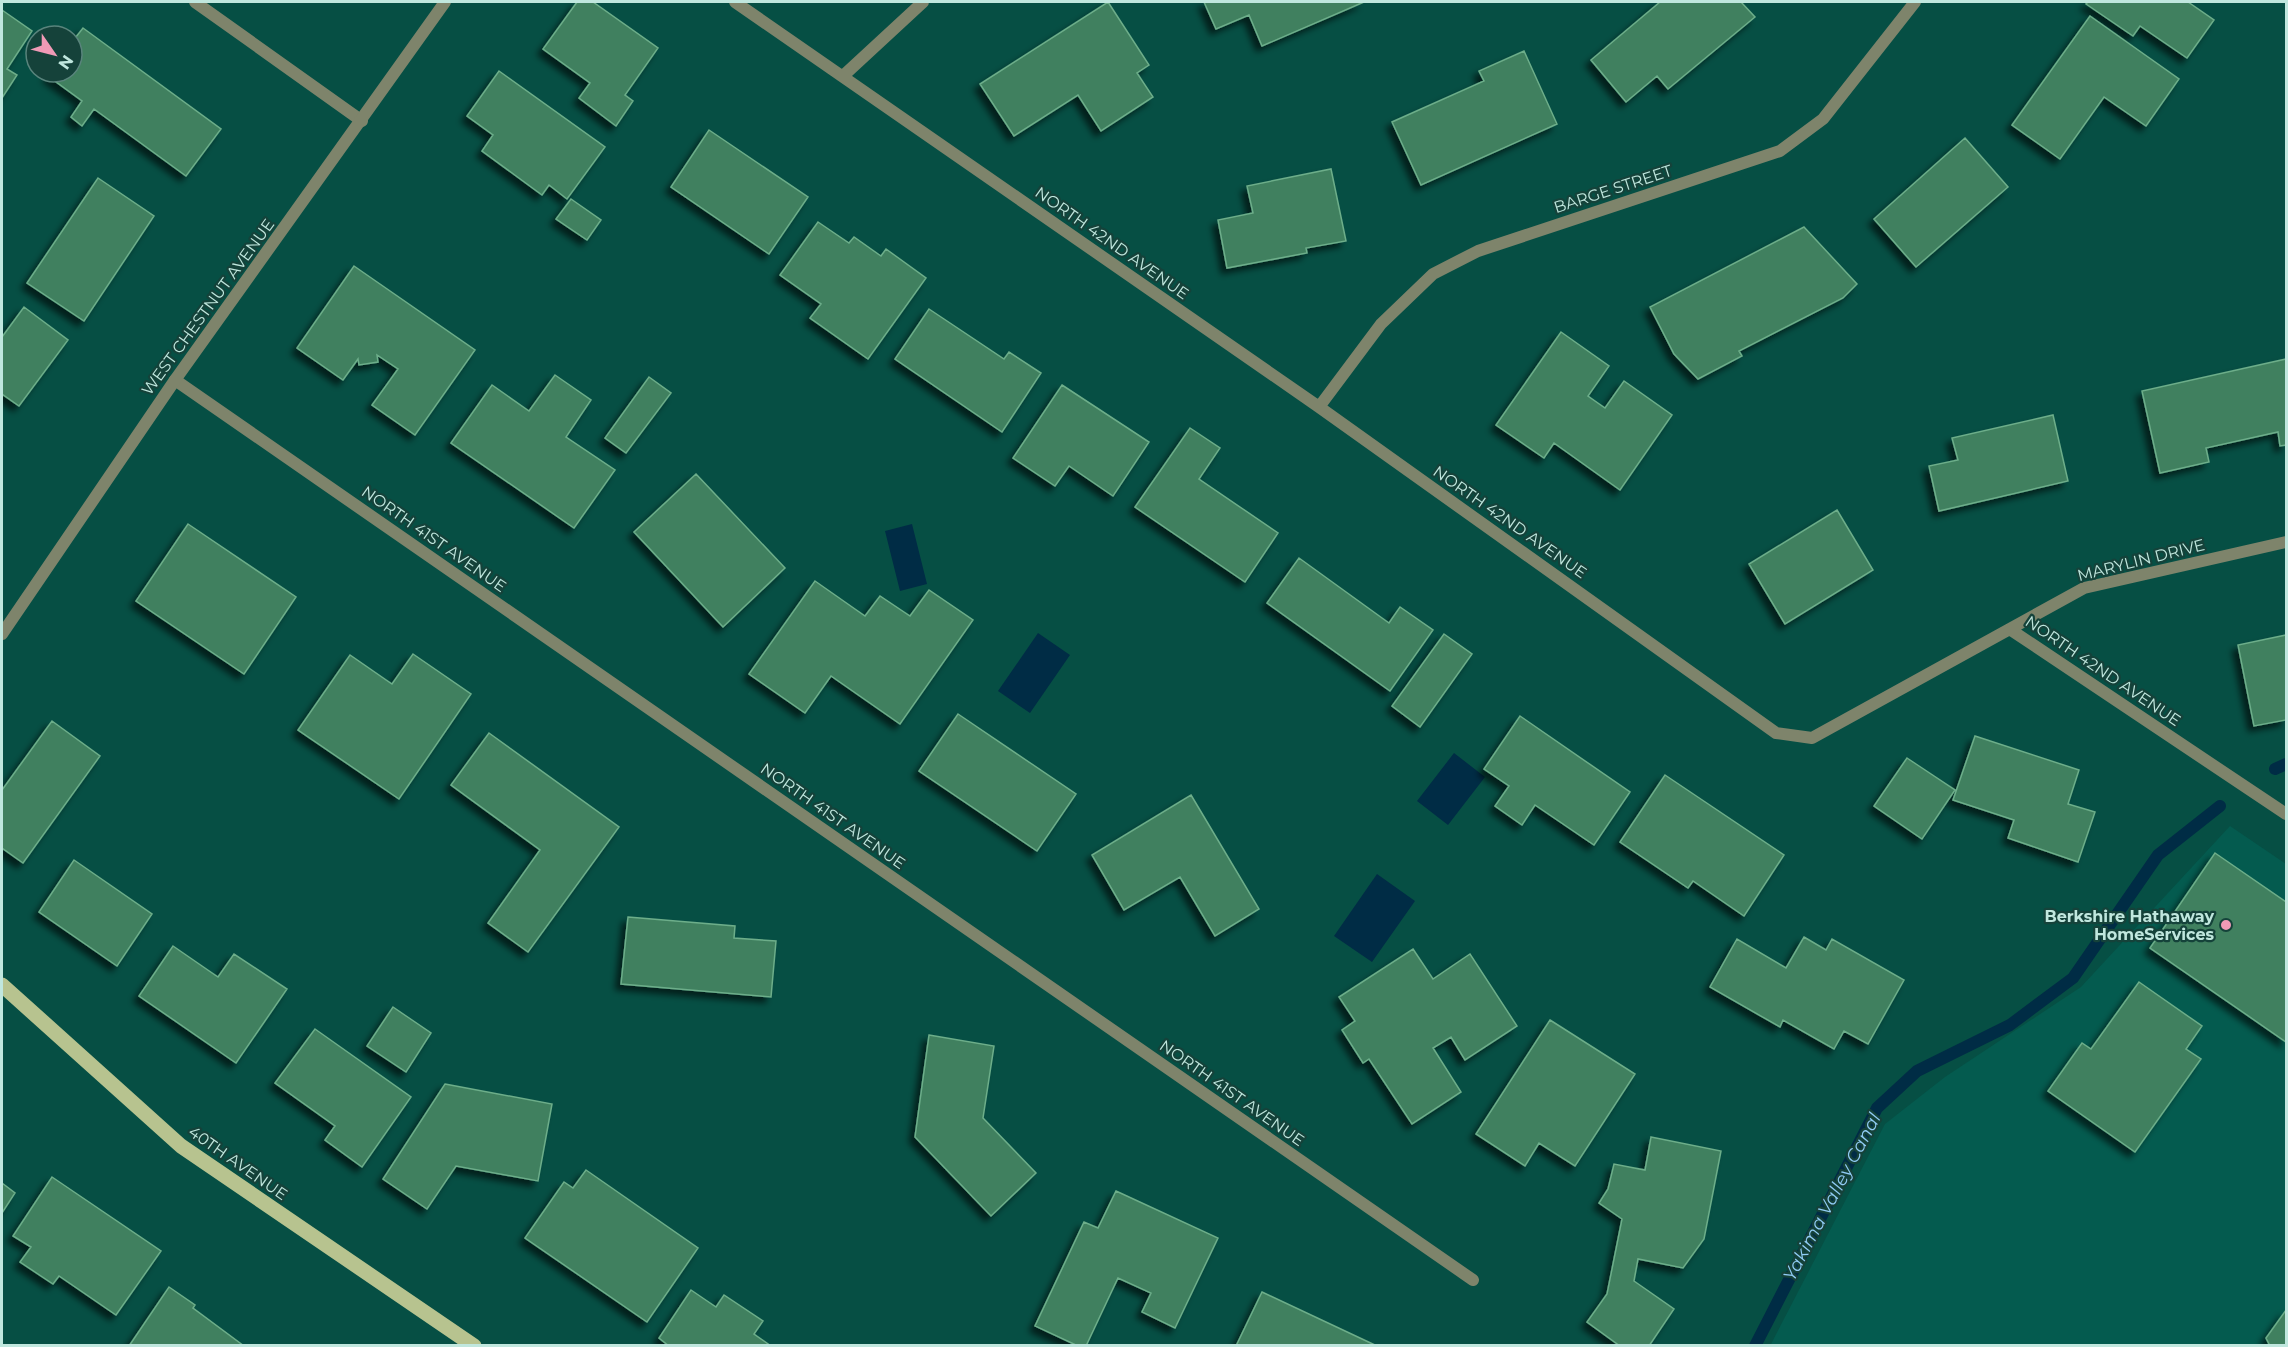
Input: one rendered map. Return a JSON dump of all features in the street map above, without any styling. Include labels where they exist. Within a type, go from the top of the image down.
[{"type":"main road","name":"40TH AVENUE","points":[[2,985],[181,1146],[474,1346]]},
{"type":"street","points":[[195,2],[362,121]]},
{"type":"street","name":"WEST CHESTNUT AVENUE","points":[[2,634],[175,380],[445,2]]},
{"type":"street","name":"NORTH 42ND AVENUE","points":[[735,2],[1319,407],[1776,733],[1812,738],[2011,630],[2286,813]]},
{"type":"street","points":[[843,76],[923,2]]},
{"type":"street","name":"BARGE STREET","points":[[1319,407],[1381,324],[1433,274],[1478,251],[1780,151],[1823,119],[1915,2]]},
{"type":"street","name":"NORTH 41ST AVENUE","points":[[175,380],[1473,1280]]},
{"type":"street","name":"MARYLIN DRIVE","points":[[2011,630],[2084,588],[2286,542]]},
{"type":"shaded area","points":[[912,524],[927,584],[900,591],[885,531]]},
{"type":"shaded area","points":[[1038,633],[1070,655],[1030,713],[998,691]]},
{"type":"shaded area","points":[[1454,753],[1485,777],[1448,825],[1417,801]]},
{"type":"shaded area","points":[[2230,826],[2286,864],[2286,1345],[1770,1346],[1885,1124],[1945,1077],[2081,987]]},
{"type":"shaded area","points":[[1377,874],[1415,901],[1372,962],[1334,936]]},
{"type":"building","points":[[577,2],[593,2],[658,48],[625,95],[633,101],[616,126],[579,98],[590,83],[543,49]]},
{"type":"building","points":[[1108,2],[1149,65],[1137,73],[1153,97],[1101,131],[1078,95],[1014,136],[980,84]]},
{"type":"building","points":[[1204,2],[1364,2],[1262,46],[1249,15],[1216,29]]},
{"type":"building","points":[[1660,2],[1741,2],[1755,17],[1668,89],[1657,76],[1626,102],[1591,60]]},
{"type":"building","points":[[2088,2],[2188,2],[2214,20],[2187,58],[2140,26],[2133,36],[2086,4]]},
{"type":"building","points":[[2,10],[24,25],[24,43],[7,69],[17,75],[2,98]]},
{"type":"building","points":[[2090,16],[2179,79],[2146,126],[2104,97],[2060,159],[2012,125]]},
{"type":"building","points":[[84,29],[221,129],[186,176],[94,109],[82,126],[71,117],[82,101],[59,84],[84,84]]},
{"type":"building","points":[[1524,51],[1557,124],[1421,185],[1392,122],[1484,81],[1479,71]]},
{"type":"building","points":[[499,71],[605,147],[567,199],[549,185],[542,195],[482,151],[493,135],[467,116]]},
{"type":"building","points":[[709,130],[808,197],[769,254],[671,187]]},
{"type":"building","points":[[1965,138],[2008,187],[1916,267],[1874,219]]},
{"type":"building","points":[[1331,169],[1346,241],[1306,248],[1307,253],[1227,268],[1218,220],[1253,213],[1247,186]]},
{"type":"building","points":[[98,178],[154,216],[84,321],[27,283]]},
{"type":"building","points":[[571,199],[601,220],[587,240],[556,219]]},
{"type":"building","points":[[818,222],[849,243],[854,237],[881,256],[886,249],[926,278],[868,359],[810,318],[821,304],[780,275]]},
{"type":"building","points":[[1804,227],[1857,284],[1843,298],[1739,351],[1742,356],[1698,379],[1674,354],[1650,307]]},
{"type":"building","points":[[354,266],[475,350],[415,435],[372,405],[398,369],[377,355],[378,362],[359,365],[358,359],[343,380],[297,348]]},
{"type":"building","points":[[24,307],[68,340],[19,406],[2,394],[2,337]]},
{"type":"building","points":[[929,309],[1004,359],[1009,352],[1041,373],[1002,432],[895,359]]},
{"type":"building","points":[[1561,332],[1609,366],[1588,396],[1605,408],[1624,381],[1672,415],[1620,490],[1554,443],[1544,458],[1496,425]]},
{"type":"building","points":[[2286,359],[2286,445],[2280,446],[2278,432],[2206,448],[2209,462],[2160,473],[2142,391]]},
{"type":"building","points":[[555,375],[591,400],[566,437],[615,470],[574,528],[451,443],[492,385],[529,411]]},
{"type":"building","points":[[649,377],[671,393],[626,453],[605,438]]},
{"type":"building","points":[[1062,385],[1149,442],[1113,496],[1069,466],[1055,486],[1013,458]]},
{"type":"building","points":[[2053,415],[2068,481],[1939,511],[1929,466],[1958,460],[1952,438]]},
{"type":"building","points":[[1190,428],[1220,448],[1199,479],[1278,533],[1245,582],[1135,507]]},
{"type":"building","points":[[696,474],[785,568],[723,627],[634,532]]},
{"type":"building","points":[[1837,510],[1873,570],[1785,624],[1749,564]]},
{"type":"building","points":[[188,524],[296,597],[244,674],[136,601]]},
{"type":"building","points":[[1299,558],[1389,623],[1400,607],[1433,630],[1390,691],[1267,603]]},
{"type":"building","points":[[815,581],[865,616],[880,596],[910,616],[929,590],[973,620],[900,724],[831,676],[805,713],[749,674]]},
{"type":"building","points":[[1444,634],[1472,654],[1420,727],[1392,706]]},
{"type":"building","points":[[2286,635],[2286,720],[2254,726],[2238,645]]},
{"type":"building","points":[[413,654],[471,694],[399,799],[298,730],[350,655],[392,684]]},
{"type":"building","points":[[958,714],[1076,794],[1037,851],[919,771]]},
{"type":"building","points":[[1520,716],[1630,792],[1594,845],[1535,805],[1522,825],[1495,806],[1509,786],[1484,769]]},
{"type":"building","points":[[52,721],[100,756],[23,863],[2,848],[2,790]]},
{"type":"building","points":[[489,733],[619,827],[528,952],[488,923],[540,850],[451,785]]},
{"type":"building","points":[[1975,736],[2079,770],[2068,804],[2095,812],[2078,862],[2008,838],[2014,820],[1953,800]]},
{"type":"building","points":[[1907,758],[1955,790],[1922,839],[1874,806]]},
{"type":"building","points":[[1665,775],[1784,855],[1744,916],[1693,881],[1688,888],[1620,842]]},
{"type":"building","points":[[1191,795],[1259,909],[1215,936],[1180,877],[1124,910],[1092,855]]},
{"type":"building","name":"Berkshire Hathaway HomeServices","points":[[2215,853],[2286,902],[2286,1042],[2150,948]]},
{"type":"building","points":[[74,860],[152,914],[117,966],[39,912]]},
{"type":"building","points":[[628,917],[735,926],[734,938],[776,941],[771,997],[621,984]]},
{"type":"building","points":[[1804,937],[1826,950],[1832,939],[1904,980],[1868,1044],[1844,1031],[1834,1049],[1783,1020],[1780,1027],[1710,987],[1737,939],[1786,968]]},
{"type":"building","points":[[173,946],[218,977],[234,954],[287,989],[236,1063],[139,996]]},
{"type":"building","points":[[1413,949],[1433,979],[1470,954],[1517,1026],[1465,1060],[1451,1037],[1433,1048],[1461,1092],[1412,1124],[1369,1059],[1363,1063],[1342,1030],[1355,1021],[1339,997]]},
{"type":"building","points":[[2139,982],[2202,1026],[2186,1049],[2201,1059],[2135,1152],[2048,1091],[2082,1043],[2091,1049]]},
{"type":"building","points":[[393,1007],[431,1033],[406,1072],[367,1046]]},
{"type":"building","points":[[1550,1020],[1635,1074],[1575,1166],[1539,1143],[1525,1166],[1476,1134]]},
{"type":"building","points":[[315,1029],[411,1097],[362,1167],[325,1140],[335,1126],[275,1083]]},
{"type":"building","points":[[929,1035],[994,1046],[983,1118],[1036,1173],[991,1216],[915,1137]]},
{"type":"building","points":[[445,1084],[552,1104],[538,1181],[456,1166],[427,1209],[383,1179]]},
{"type":"building","points":[[1651,1137],[1721,1151],[1704,1239],[1683,1268],[1638,1259],[1634,1281],[1674,1309],[1649,1346],[1620,1346],[1587,1322],[1607,1294],[1622,1219],[1599,1203],[1608,1189],[1614,1164],[1645,1170]]},
{"type":"building","points":[[586,1170],[698,1248],[647,1322],[525,1238],[564,1182],[573,1188]]},
{"type":"building","points":[[52,1177],[161,1251],[116,1315],[59,1276],[53,1284],[20,1262],[31,1247],[13,1236]]},
{"type":"building","points":[[2,1183],[15,1193],[2,1213]]},
{"type":"building","points":[[1116,1191],[1218,1238],[1175,1328],[1142,1312],[1151,1293],[1118,1278],[1086,1346],[1078,1346],[1035,1326],[1084,1222],[1098,1228]]},
{"type":"building","points":[[169,1287],[195,1305],[193,1308],[244,1346],[129,1346]]},
{"type":"building","points":[[691,1290],[716,1307],[724,1295],[763,1321],[754,1334],[771,1346],[669,1346],[659,1338]]},
{"type":"building","points":[[1262,1292],[1377,1346],[1236,1346]]},
{"type":"building","points":[[2286,1310],[2286,1346],[2270,1346],[2266,1338]]},
{"type":"waterway","name":"Yakima Valley Canal","points":[[2275,769],[2286,764]]},
{"type":"waterway","name":"Yakima Valley Canal","points":[[1755,1346],[1877,1108],[1917,1071],[2010,1025],[2073,978],[2158,855],[2220,806]]},
{"type":"place","name":"Berkshire Hathaway HomeServices","points":[[2226,925]]}]
